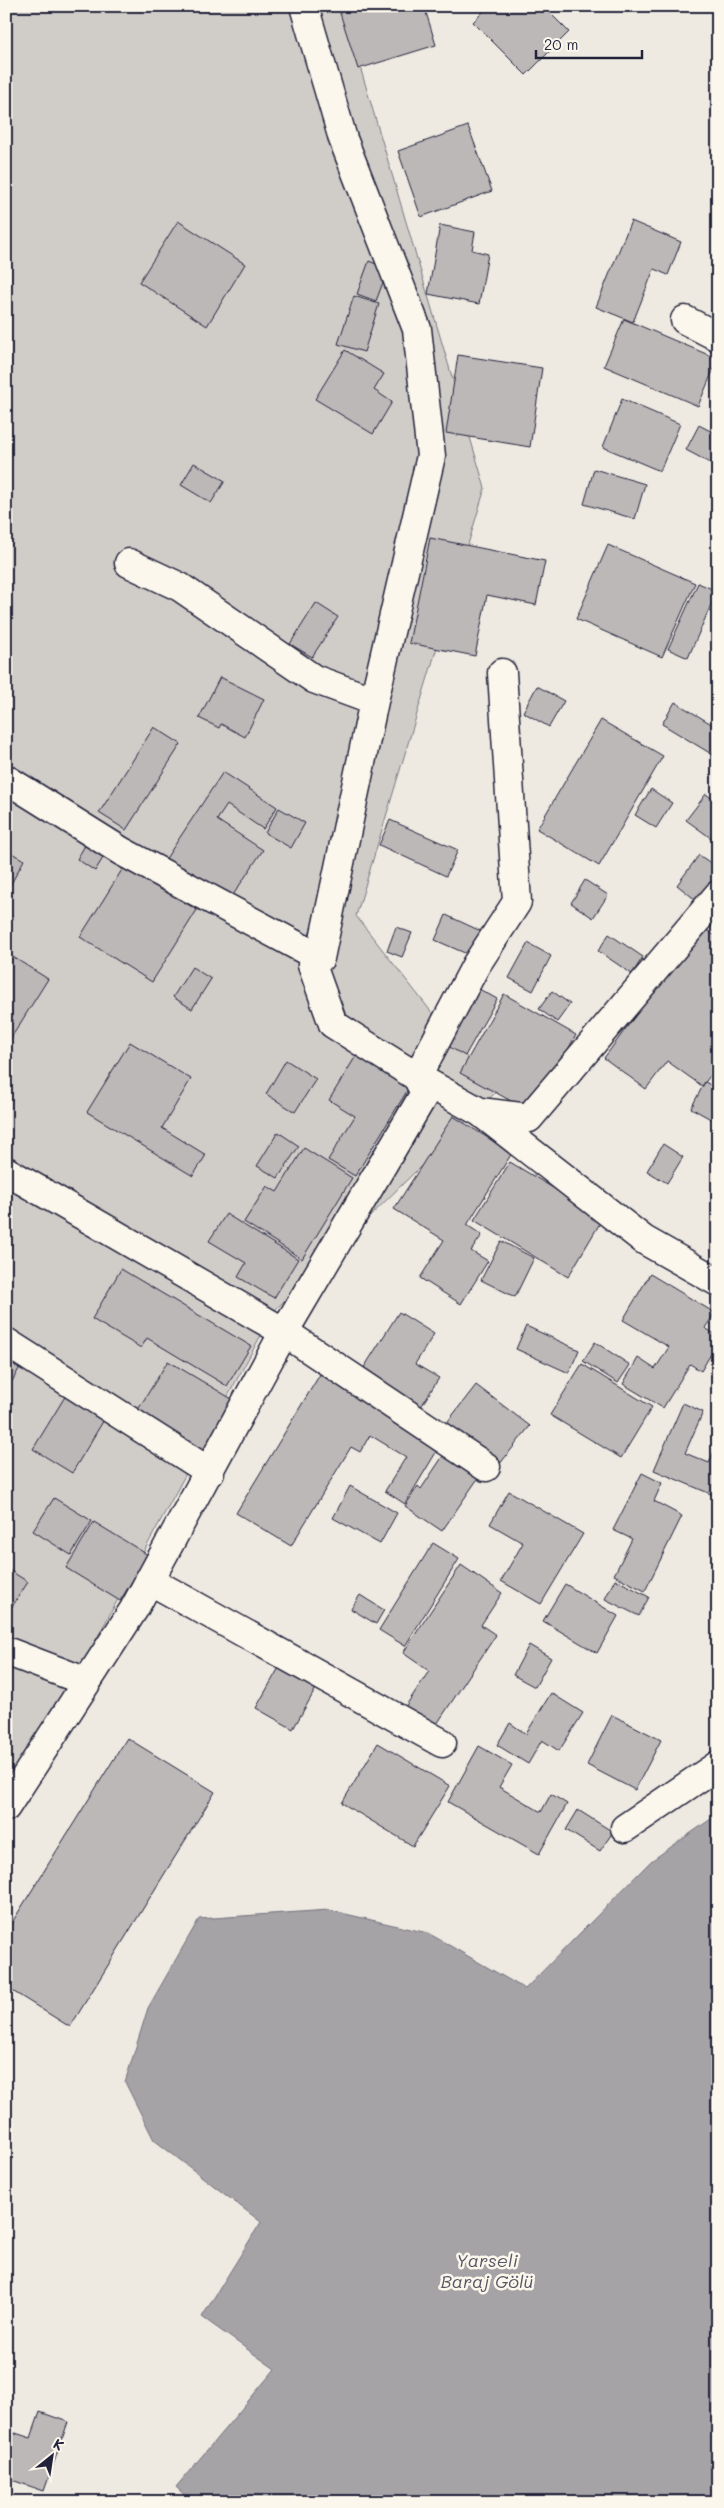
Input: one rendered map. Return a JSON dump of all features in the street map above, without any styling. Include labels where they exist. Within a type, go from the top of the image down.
[{"type":"street","points":[[304,6],[343,139],[417,329],[431,456],[374,702],[320,958],[312,965],[334,1024],[417,1076],[480,1112],[644,1240],[718,1282]]},
{"type":"street","points":[[684,320],[718,337]]},
{"type":"street","points":[[129,563],[180,587],[314,679],[374,702]]},
{"type":"street","points":[[417,1076],[476,965],[517,902],[502,673]]},
{"type":"street","points":[[6,779],[121,851],[320,958]]},
{"type":"street","points":[[480,1112],[529,1118],[718,895]]},
{"type":"street","points":[[6,1807],[134,1609],[210,1472],[284,1332],[425,1093],[417,1076]]},
{"type":"street","points":[[6,1171],[284,1332],[486,1467]]},
{"type":"street","points":[[6,1342],[210,1472]]},
{"type":"street","points":[[149,1580],[442,1743]]},
{"type":"street","points":[[6,1651],[87,1682]]},
{"type":"street","points":[[625,1828],[718,1765]]},
{"type":"shaded area","points":[[6,6],[342,6],[485,488],[356,916],[495,1093],[274,1311],[6,1806]]},
{"type":"water","name":"Yarseli Baraj Gölü","points":[[718,1814],[718,2502],[192,2502],[176,2487],[275,2369],[202,2317],[261,2222],[154,2140],[125,2082],[148,2008],[199,1919],[328,1910],[428,1933],[525,1989],[651,1861]]},
{"type":"building","points":[[424,6],[436,45],[358,69],[338,7]]},
{"type":"building","points":[[489,6],[543,6],[569,32],[526,75],[473,22]]},
{"type":"building","points":[[468,126],[492,191],[421,217],[398,151]]},
{"type":"building","points":[[178,221],[245,264],[207,326],[139,282]]},
{"type":"building","points":[[631,221],[681,242],[668,275],[654,269],[633,322],[596,307]]},
{"type":"building","points":[[440,225],[475,232],[472,250],[488,254],[479,304],[428,294]]},
{"type":"building","points":[[369,261],[388,269],[376,301],[357,294]]},
{"type":"building","points":[[354,296],[379,304],[364,352],[338,344]]},
{"type":"building","points":[[624,319],[718,359],[698,406],[604,366]]},
{"type":"building","points":[[345,350],[384,374],[374,390],[392,402],[373,434],[315,399]]},
{"type":"building","points":[[458,355],[542,368],[530,447],[446,433]]},
{"type":"building","points":[[622,399],[680,424],[660,471],[603,447]]},
{"type":"building","points":[[699,425],[718,435],[718,467],[686,450]]},
{"type":"building","points":[[194,463],[225,481],[211,503],[181,485]]},
{"type":"building","points":[[594,469],[645,484],[635,519],[584,504]]},
{"type":"building","points":[[430,538],[545,561],[536,605],[487,595],[475,656],[409,643]]},
{"type":"building","points":[[608,545],[695,583],[662,657],[576,619]]},
{"type":"building","points":[[698,583],[717,591],[688,658],[668,649]]},
{"type":"building","points":[[316,603],[338,617],[312,657],[290,644]]},
{"type":"building","points":[[220,677],[264,699],[245,737],[221,724],[219,728],[199,718]]},
{"type":"building","points":[[537,686],[564,701],[549,727],[523,712]]},
{"type":"building","points":[[675,702],[718,728],[718,758],[662,724]]},
{"type":"building","points":[[601,720],[663,756],[599,866],[537,829]]},
{"type":"building","points":[[154,727],[181,744],[126,830],[99,813]]},
{"type":"building","points":[[223,772],[277,807],[263,829],[227,805],[217,820],[263,850],[229,901],[165,860]]},
{"type":"building","points":[[651,789],[672,803],[656,828],[635,815]]},
{"type":"building","points":[[706,794],[718,803],[718,829],[711,838],[686,820]]},
{"type":"building","points":[[279,808],[305,823],[291,848],[265,833]]},
{"type":"building","points":[[390,820],[458,850],[446,876],[379,845]]},
{"type":"building","points":[[87,842],[106,853],[95,871],[77,859]]},
{"type":"building","points":[[6,850],[24,860],[6,893]]},
{"type":"building","points":[[699,855],[718,868],[718,873],[697,901],[677,885]]},
{"type":"building","points":[[125,865],[197,910],[152,982],[80,937]]},
{"type":"building","points":[[585,880],[608,895],[593,918],[571,903]]},
{"type":"building","points":[[446,915],[485,933],[474,957],[435,940]]},
{"type":"building","points":[[702,926],[718,938],[718,1066],[702,1086],[667,1061],[646,1089],[604,1058]]},
{"type":"building","points":[[396,927],[412,933],[402,957],[387,951]]},
{"type":"building","points":[[609,934],[643,957],[632,974],[598,951]]},
{"type":"building","points":[[528,943],[551,956],[533,991],[509,978]]},
{"type":"building","points":[[13,957],[48,979],[6,1046],[6,967]]},
{"type":"building","points":[[192,967],[211,979],[192,1009],[173,997]]},
{"type":"building","points":[[472,985],[497,999],[465,1056],[441,1042]]},
{"type":"building","points":[[552,991],[570,1004],[557,1022],[539,1009]]},
{"type":"building","points":[[504,994],[576,1035],[533,1113],[460,1073]]},
{"type":"building","points":[[130,1042],[191,1079],[162,1128],[206,1155],[193,1176],[87,1112]]},
{"type":"building","points":[[359,1051],[412,1083],[355,1176],[328,1160],[355,1116],[329,1100]]},
{"type":"building","points":[[286,1060],[316,1079],[295,1112],[266,1094]]},
{"type":"building","points":[[705,1082],[718,1089],[718,1118],[716,1122],[691,1108]]},
{"type":"building","points":[[453,1116],[512,1153],[467,1225],[482,1235],[471,1251],[488,1261],[461,1304],[420,1278],[444,1240],[394,1209]]},
{"type":"building","points":[[278,1132],[299,1146],[278,1178],[257,1166]]},
{"type":"building","points":[[663,1144],[683,1157],[667,1183],[647,1171]]},
{"type":"building","points":[[304,1148],[352,1178],[302,1259],[244,1222],[267,1186],[277,1192]]},
{"type":"building","points":[[510,1162],[603,1218],[568,1277],[474,1220]]},
{"type":"building","points":[[226,1214],[298,1259],[274,1298],[238,1277],[246,1263],[209,1241]]},
{"type":"building","points":[[501,1241],[534,1258],[515,1297],[481,1280]]},
{"type":"building","points":[[121,1269],[251,1346],[227,1386],[147,1338],[141,1348],[92,1319]]},
{"type":"building","points":[[650,1274],[715,1313],[705,1328],[718,1336],[718,1342],[701,1371],[690,1364],[663,1408],[623,1384],[638,1358],[655,1369],[669,1347],[623,1320]]},
{"type":"building","points":[[399,1312],[434,1334],[415,1364],[439,1378],[417,1413],[358,1377]]},
{"type":"building","points":[[526,1326],[579,1350],[569,1373],[516,1349]]},
{"type":"building","points":[[595,1342],[630,1365],[618,1383],[583,1361]]},
{"type":"building","points":[[6,1350],[24,1360],[6,1392]]},
{"type":"building","points":[[168,1361],[237,1402],[204,1458],[134,1416]]},
{"type":"building","points":[[582,1364],[652,1407],[621,1458],[550,1415]]},
{"type":"building","points":[[325,1366],[444,1439],[405,1504],[385,1491],[406,1457],[370,1435],[360,1452],[351,1447],[291,1546],[236,1513]]},
{"type":"building","points":[[476,1385],[530,1426],[495,1470],[442,1429]]},
{"type":"building","points":[[69,1390],[108,1413],[72,1473],[33,1449]]},
{"type":"building","points":[[683,1403],[703,1412],[685,1453],[709,1463],[718,1443],[718,1497],[654,1470]]},
{"type":"building","points":[[449,1447],[483,1471],[442,1531],[405,1506],[418,1486],[421,1489]]},
{"type":"building","points":[[642,1473],[662,1483],[654,1501],[682,1516],[645,1591],[614,1575],[632,1539],[613,1530]]},
{"type":"building","points":[[350,1486],[397,1513],[380,1544],[333,1518]]},
{"type":"building","points":[[509,1491],[583,1534],[541,1604],[501,1581],[523,1543],[490,1524]]},
{"type":"building","points":[[54,1498],[92,1521],[71,1555],[33,1531]]},
{"type":"building","points":[[94,1522],[148,1555],[120,1601],[66,1568]]},
{"type":"building","points":[[433,1543],[459,1559],[405,1646],[379,1630]]},
{"type":"building","points":[[461,1565],[502,1593],[481,1625],[496,1635],[433,1730],[403,1710],[429,1671],[403,1653]]},
{"type":"building","points":[[6,1568],[28,1582],[6,1616]]},
{"type":"building","points":[[615,1579],[649,1597],[639,1616],[605,1599]]},
{"type":"building","points":[[565,1584],[618,1616],[597,1653],[543,1621]]},
{"type":"building","points":[[360,1595],[384,1610],[376,1624],[351,1609]]},
{"type":"building","points":[[529,1645],[551,1658],[535,1687],[513,1675]]},
{"type":"building","points":[[281,1664],[318,1685],[293,1729],[256,1708]]},
{"type":"building","points":[[551,1693],[583,1713],[559,1751],[542,1740],[528,1764],[497,1745],[510,1723],[526,1734]]},
{"type":"building","points":[[612,1715],[661,1740],[635,1790],[587,1765]]},
{"type":"building","points":[[127,1738],[215,1792],[70,2027],[6,1987],[6,1932]]},
{"type":"building","points":[[378,1743],[450,1786],[413,1846],[342,1803]]},
{"type":"building","points":[[479,1746],[512,1765],[499,1787],[541,1812],[551,1794],[567,1804],[539,1854],[448,1802]]},
{"type":"building","points":[[578,1810],[613,1832],[600,1851],[566,1830]]},
{"type":"building","points":[[40,2412],[68,2422],[44,2491],[6,2478],[6,2430],[31,2438]]}]
